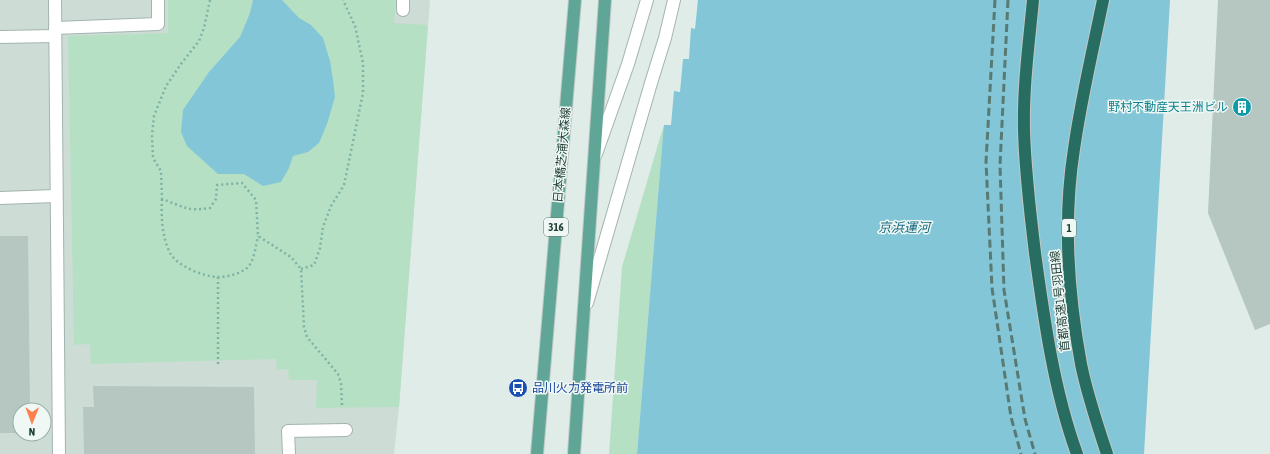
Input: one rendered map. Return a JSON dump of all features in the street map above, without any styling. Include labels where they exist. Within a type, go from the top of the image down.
[{"type":"highway","name":"首都高速1号羽田線","points":[[1033,0],[1026,66],[1024,130],[1028,196],[1046,330],[1060,395],[1077,454]]},
{"type":"highway","name":"首都高速1号羽田線","points":[[1103,0],[1074,150],[1069,200],[1068,253],[1073,312],[1081,364],[1094,416],[1107,454]]},
{"type":"main road","name":"日本橋芝浦大森線","points":[[537,454],[575,0]]},
{"type":"main road","points":[[574,454],[605,0]]},
{"type":"lane","points":[[55,0],[59,454]]},
{"type":"lane","points":[[0,37],[158,24],[158,0]]},
{"type":"lane","points":[[584,314],[665,38],[674,0]]},
{"type":"lane","points":[[594,159],[628,64],[645,6]]},
{"type":"lane","points":[[0,198],[56,196]]},
{"type":"lane","points":[[289,454],[288,431],[346,430]]},
{"type":"path","points":[[162,199],[184,208],[197,210],[210,208],[216,199],[217,185],[242,183],[256,200],[258,236],[255,251],[248,267],[236,274],[218,277],[196,272],[182,266],[170,255],[164,238],[162,216],[161,171],[153,158],[152,135],[154,116],[166,86],[199,41],[204,28],[210,0]]},
{"type":"path","points":[[301,269],[314,265],[320,248],[323,228],[331,206],[344,185],[363,93],[363,63],[355,26],[343,0]]},
{"type":"path","points":[[258,236],[291,257],[301,269],[304,327],[307,337],[338,374],[341,383],[342,406]]},
{"type":"path","points":[[218,277],[218,367]]},
{"type":"shaded area","points":[[0,0],[430,0],[399,407],[394,454],[0,454]]},
{"type":"green space","points":[[168,0],[396,0],[394,23],[428,25],[399,407],[316,408],[317,380],[289,380],[288,369],[277,370],[276,359],[91,364],[90,344],[74,345],[68,36],[168,33]]},
{"type":"green space","points":[[664,124],[637,454],[609,454],[622,267]]},
{"type":"water","points":[[253,0],[282,0],[299,18],[311,25],[323,38],[330,61],[335,97],[327,124],[319,143],[308,152],[293,156],[289,168],[281,182],[263,186],[244,174],[218,174],[187,146],[181,132],[183,110],[209,72],[240,37],[250,13]]},
{"type":"water","name":"京浜運河","points":[[674,0],[1170,0],[1144,454],[637,454]]},
{"type":"pier","points":[[672,0],[698,0],[695,29],[691,28],[689,59],[683,59],[680,92],[674,91],[671,125],[664,125],[661,134]]},
{"type":"building","name":"野村不動産天王洲ビル","points":[[1218,0],[1270,0],[1270,324],[1255,330],[1208,213]]},
{"type":"building","points":[[0,236],[28,236],[30,402],[12,402],[12,433],[0,433]]},
{"type":"building","points":[[93,386],[254,387],[255,454],[84,454],[83,407],[94,407]]},
{"type":"railway","points":[[995,0],[986,162],[992,288],[1011,417],[1021,454]]},
{"type":"railway","points":[[1008,0],[1000,165],[1004,290],[1025,419],[1035,454]]},
{"type":"place","name":"野村不動産天王洲ビル","points":[[1242,107]]},
{"type":"place","name":"品川火力発電所前","points":[[518,388]]}]
